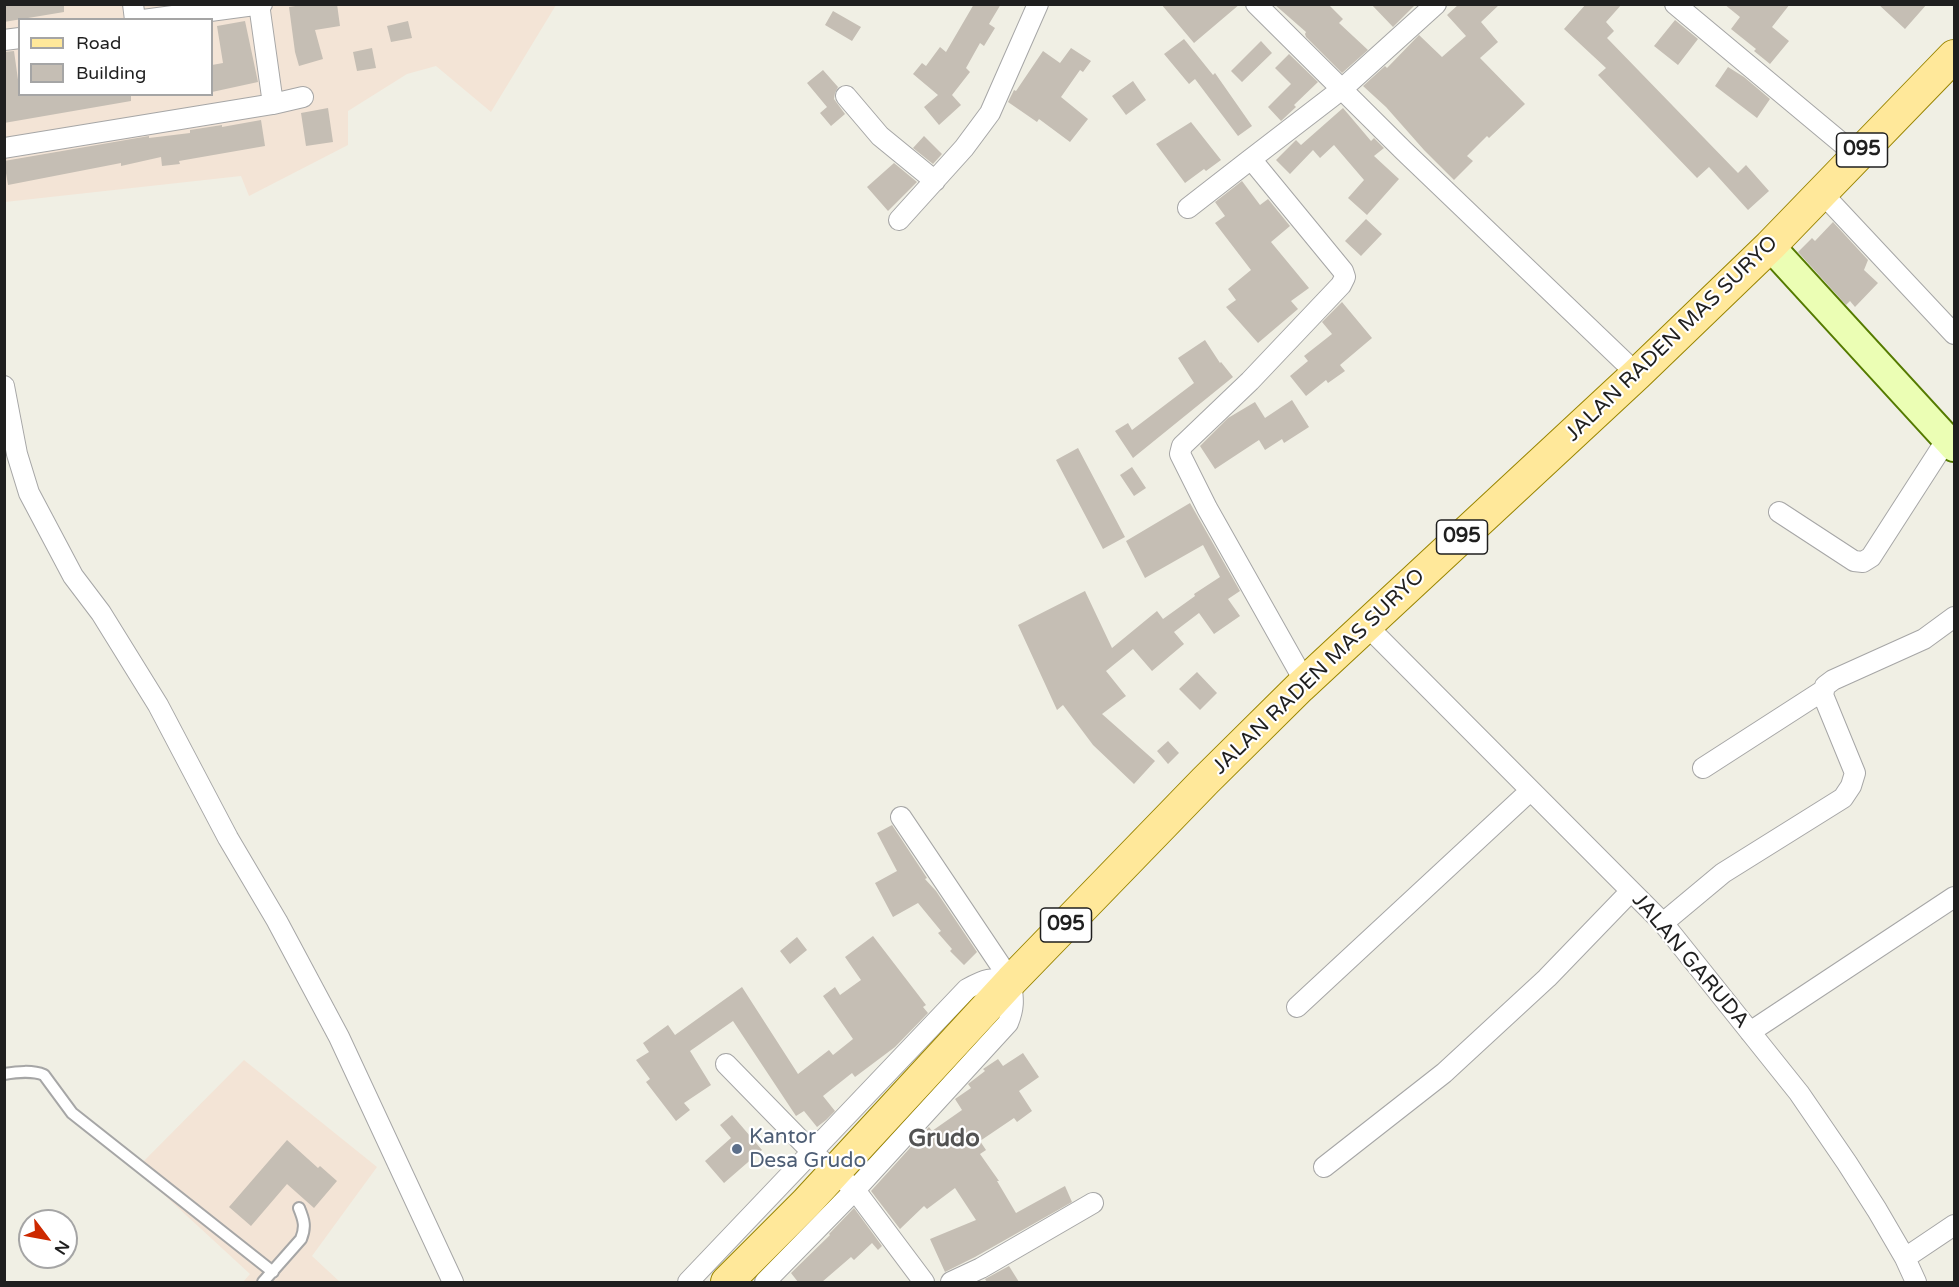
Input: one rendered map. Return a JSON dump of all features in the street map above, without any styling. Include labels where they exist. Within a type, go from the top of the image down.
[{"type":"main road","name":"JALAN RADEN MAS SURYO","points":[[727,1282],[845,1181],[1011,981],[1205,781],[1305,682],[1637,374],[1770,246],[1954,56]]},
{"type":"street","points":[[899,220],[964,148],[990,113],[1038,4]]},
{"type":"street","points":[[1256,4],[1637,374]]},
{"type":"street","points":[[1188,208],[1342,89],[1436,4]]},
{"type":"street","points":[[1675,4],[1856,155]]},
{"type":"street","points":[[159,18],[260,5],[273,104]]},
{"type":"street","points":[[846,96],[880,136],[935,181]]},
{"type":"street","points":[[4,148],[273,104],[303,97]]},
{"type":"street","points":[[1251,159],[1343,270],[1345,277],[1341,285],[1250,381],[1186,440],[1180,454],[1207,508],[1305,682]]},
{"type":"street","points":[[1821,192],[1954,334]]},
{"type":"street","points":[[1770,246],[1951,443],[1871,557],[1863,561],[1854,561],[1779,512]]},
{"type":"street","points":[[4,386],[17,454],[29,493],[73,576],[101,614],[158,705],[228,838],[277,921],[339,1037],[453,1282]]},
{"type":"street","points":[[1703,768],[1824,690],[1833,680],[1924,639],[1954,617]]},
{"type":"street","name":"JALAN GARUDA","points":[[1367,626],[1663,923],[1799,1094],[1847,1163],[1905,1258],[1916,1282]]},
{"type":"street","points":[[1663,923],[1723,873],[1843,798],[1851,786],[1855,773],[1823,695],[1824,690]]},
{"type":"street","points":[[1297,1007],[1530,790]]},
{"type":"street","points":[[901,817],[1011,981]]},
{"type":"street","points":[[1324,1167],[1461,1057],[1547,978],[1631,891]]},
{"type":"street","points":[[1750,1032],[1954,897]]},
{"type":"street","points":[[688,1282],[967,989],[994,978],[1011,981]]},
{"type":"street","points":[[726,1064],[811,1151],[845,1181],[924,1282]]},
{"type":"street","points":[[765,1282],[845,1181]]},
{"type":"street","points":[[951,1282],[981,1268],[1093,1203]]},
{"type":"street","points":[[1905,1258],[1954,1225]]},
{"type":"lane","points":[[4,1074],[29,1072],[44,1075],[72,1113],[273,1272]]},
{"type":"lane","points":[[263,1282],[301,1239],[304,1222],[299,1208]]},
{"type":"shaded area","points":[[4,5],[556,5],[491,112],[436,66],[407,74],[348,111],[348,145],[249,196],[241,176],[5,202]]},
{"type":"shaded area","points":[[244,1060],[377,1167],[312,1256],[340,1282],[243,1282],[250,1274],[136,1169]]},
{"type":"building","points":[[4,4],[64,4],[64,12],[4,22]]},
{"type":"building","points":[[308,4],[337,4],[340,26],[315,30],[323,59],[299,66],[289,7]]},
{"type":"building","points":[[974,4],[1001,4],[989,24],[995,28],[984,46],[980,43],[966,68],[970,72],[952,95],[961,105],[939,125],[924,107],[938,95],[913,74],[922,63],[926,66],[940,47],[946,52]]},
{"type":"building","points":[[1161,4],[1240,4],[1194,43]]},
{"type":"building","points":[[1274,4],[1328,4],[1343,19],[1339,23],[1368,50],[1342,73],[1306,37],[1306,32]]},
{"type":"building","points":[[1371,4],[1416,4],[1393,27]]},
{"type":"building","points":[[1459,4],[1500,4],[1481,22],[1498,42],[1480,58],[1525,104],[1467,156],[1473,161],[1454,180],[1386,107],[1363,86],[1385,66],[1387,68],[1419,35],[1442,57],[1466,36],[1447,15]]},
{"type":"building","points":[[1586,4],[1622,4],[1606,22],[1614,31],[1607,38],[1738,173],[1746,165],[1769,191],[1748,210],[1709,167],[1697,178],[1598,75],[1606,68],[1564,29]]},
{"type":"building","points":[[1724,4],[1790,4],[1772,27],[1789,41],[1770,64],[1754,51],[1756,49],[1731,29],[1740,17]]},
{"type":"building","points":[[1878,4],[1927,4],[1905,29]]},
{"type":"building","points":[[833,11],[861,27],[852,41],[825,25]]},
{"type":"building","points":[[1675,20],[1698,39],[1678,65],[1654,46]]},
{"type":"building","points":[[245,21],[258,82],[213,92],[213,65],[223,63],[217,26]]},
{"type":"building","points":[[408,21],[412,38],[391,42],[387,26]]},
{"type":"building","points":[[1184,39],[1213,75],[1215,73],[1252,126],[1238,136],[1195,79],[1189,84],[1164,54]]},
{"type":"building","points":[[1261,41],[1272,53],[1242,82],[1231,71]]},
{"type":"building","points":[[372,48],[376,68],[357,71],[353,52]]},
{"type":"building","points":[[1071,48],[1091,61],[1083,72],[1080,70],[1061,97],[1088,119],[1070,142],[1039,119],[1037,122],[1008,102],[1014,90],[1016,91],[1043,51],[1060,63]]},
{"type":"building","points":[[14,51],[18,96],[131,96],[131,101],[4,123],[4,52]]},
{"type":"building","points":[[1289,54],[1318,82],[1281,121],[1268,107],[1291,84],[1275,68]]},
{"type":"building","points":[[1728,67],[1770,99],[1757,118],[1715,86]]},
{"type":"building","points":[[823,70],[838,87],[834,99],[845,114],[831,126],[820,113],[827,107],[807,83]]},
{"type":"building","points":[[1133,81],[1146,100],[1126,115],[1112,96]]},
{"type":"building","points":[[328,108],[333,142],[306,146],[301,113]]},
{"type":"building","points":[[1343,108],[1371,141],[1374,138],[1384,148],[1374,156],[1399,179],[1367,215],[1348,198],[1364,180],[1334,145],[1320,158],[1313,150],[1290,174],[1276,160],[1296,140],[1301,145]]},
{"type":"building","points":[[261,120],[265,146],[179,161],[180,164],[162,166],[161,157],[8,185],[4,161],[149,136],[149,138],[190,133],[190,130]]},
{"type":"building","points":[[1191,122],[1221,160],[1185,183],[1156,144]]},
{"type":"building","points":[[924,136],[942,154],[933,164],[913,148]]},
{"type":"building","points":[[894,163],[917,182],[888,211],[867,187]]},
{"type":"building","points":[[1242,181],[1260,205],[1268,199],[1290,226],[1271,242],[1309,288],[1291,301],[1298,309],[1258,343],[1226,307],[1236,300],[1228,289],[1251,270],[1215,223],[1225,216],[1215,202]]},
{"type":"building","points":[[1366,219],[1382,234],[1361,256],[1345,241]]},
{"type":"building","points":[[1833,222],[1868,260],[1864,270],[1878,283],[1855,307],[1850,301],[1846,305],[1798,252],[1812,238],[1815,241]]},
{"type":"building","points":[[1342,302],[1372,338],[1340,365],[1345,371],[1328,383],[1326,380],[1306,396],[1290,376],[1308,361],[1304,356],[1332,334],[1322,322]]},
{"type":"building","points":[[1205,340],[1220,363],[1233,377],[1133,458],[1115,431],[1128,423],[1132,430],[1194,383],[1178,358]]},
{"type":"building","points":[[1292,400],[1309,427],[1284,443],[1282,439],[1265,450],[1259,440],[1215,469],[1200,446],[1228,418],[1255,402],[1265,418]]},
{"type":"building","points":[[1078,448],[1125,537],[1103,549],[1056,460]]},
{"type":"building","points":[[1132,467],[1146,488],[1134,496],[1120,475]]},
{"type":"building","points":[[1190,503],[1240,591],[1228,599],[1240,616],[1214,634],[1199,613],[1174,632],[1184,644],[1152,671],[1133,649],[1106,671],[1126,696],[1102,714],[1155,761],[1134,784],[1093,745],[1063,705],[1057,710],[1018,625],[1085,591],[1112,648],[1157,611],[1163,619],[1220,577],[1203,545],[1145,578],[1126,541]]},
{"type":"building","points":[[1197,672],[1217,693],[1200,710],[1179,689]]},
{"type":"building","points":[[1168,741],[1179,753],[1168,764],[1157,751]]},
{"type":"building","points":[[892,825],[927,878],[925,879],[936,891],[977,952],[964,965],[950,951],[952,949],[938,933],[941,931],[918,903],[893,917],[875,883],[897,871],[877,833]]},
{"type":"building","points":[[873,936],[926,1005],[923,1007],[928,1013],[895,1047],[855,1077],[852,1073],[823,1096],[835,1111],[826,1120],[817,1127],[804,1111],[796,1116],[733,1021],[690,1051],[711,1085],[684,1103],[690,1110],[676,1121],[646,1082],[650,1079],[636,1060],[649,1052],[643,1043],[668,1025],[675,1035],[742,987],[798,1074],[829,1050],[833,1055],[853,1039],[823,996],[835,987],[840,995],[861,980],[845,957]]},
{"type":"building","points":[[797,937],[807,950],[790,964],[780,951]]},
{"type":"building","points":[[1023,1053],[1039,1077],[1019,1091],[1032,1111],[1017,1122],[1014,1118],[980,1141],[986,1150],[980,1154],[999,1181],[997,1181],[1016,1213],[1065,1186],[1072,1202],[945,1272],[930,1239],[976,1220],[955,1188],[927,1209],[924,1206],[900,1229],[871,1191],[929,1127],[932,1131],[962,1110],[955,1099],[971,1088],[968,1084],[985,1071],[983,1069],[998,1059],[1003,1066]]},
{"type":"building","points":[[732,1115],[762,1150],[724,1183],[705,1161],[731,1138],[720,1125]]},
{"type":"building","points":[[287,1140],[318,1168],[320,1166],[337,1181],[314,1208],[287,1184],[251,1226],[229,1207]]},
{"type":"building","points":[[854,1208],[882,1246],[878,1250],[872,1243],[854,1260],[851,1257],[822,1282],[798,1282],[791,1273]]},
{"type":"building","points":[[1009,1266],[1019,1282],[987,1282],[985,1279]]},
{"type":"place","name":"Kantor Desa Grudo","points":[[737,1149]]},
{"type":"district","name":"Grudo","points":[[944,1140]]}]
